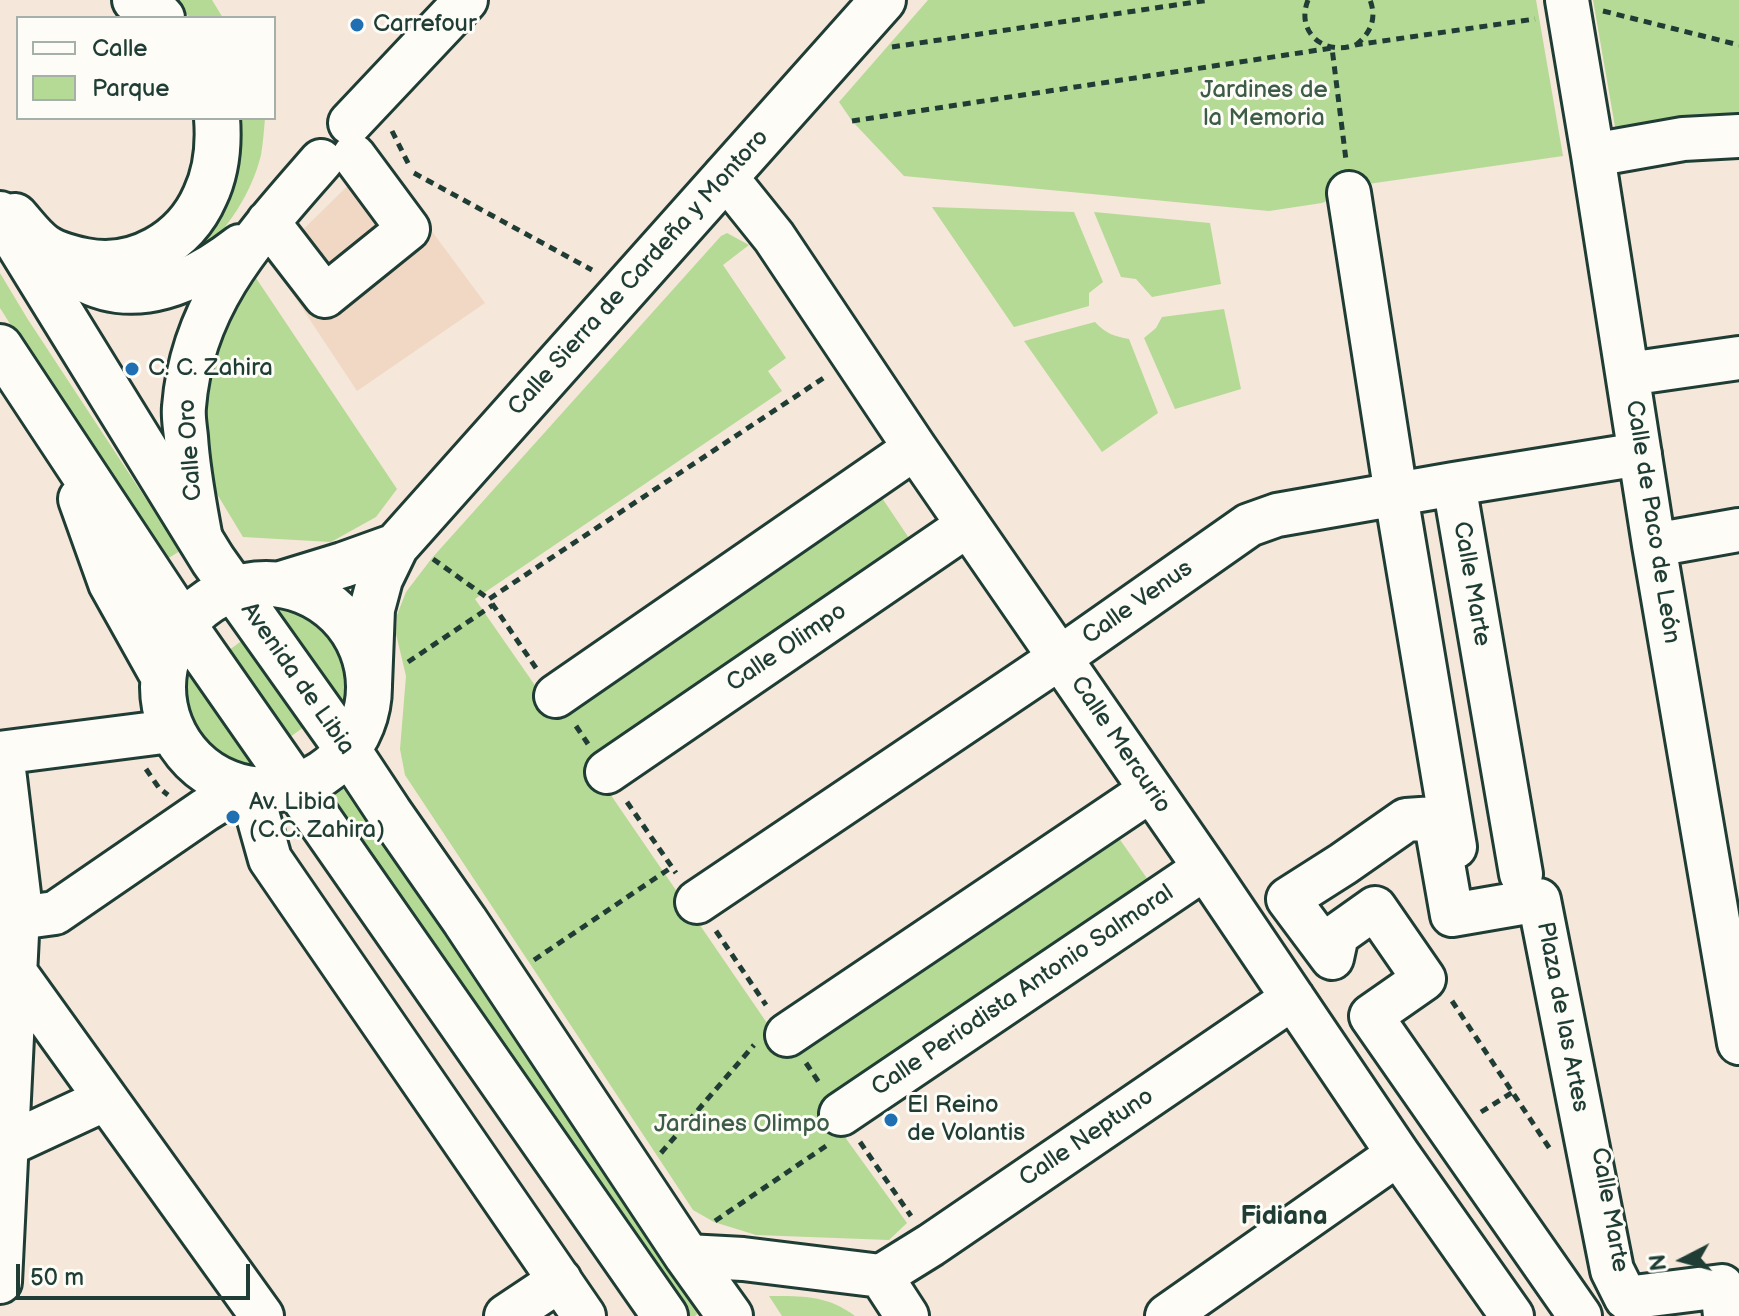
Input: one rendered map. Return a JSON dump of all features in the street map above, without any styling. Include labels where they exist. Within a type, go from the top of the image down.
[{"type":"main road","points":[[135,0],[160,16]]},
{"type":"main road","name":"Calle Sierra de Cardeña y Montoro","points":[[386,674],[372,609],[380,579],[414,552],[618,296],[883,0]]},
{"type":"main road","points":[[0,200],[46,248],[80,260],[112,263],[147,255],[181,231],[195,216],[206,195],[214,170],[217,120]]},
{"type":"main road","name":"Avenida de Libia","points":[[0,214],[202,543],[474,934],[687,1256],[718,1311]]},
{"type":"main road","points":[[0,347],[183,624],[665,1316]]},
{"type":"main road","points":[[62,440],[111,583],[163,676]]},
{"type":"main road","name":"Calle Sierra de Cardeña y Montoro","points":[[281,584],[343,565],[414,552]]},
{"type":"main road","points":[[255,584],[281,584],[309,593],[332,607],[351,628],[365,655],[386,674],[348,750],[326,772],[285,790],[245,790],[205,772],[186,753],[171,731],[163,704],[163,676],[170,648],[183,624],[204,605],[233,589],[255,584]]},
{"type":"street","name":"Calle Oro","points":[[202,543],[188,474],[184,409],[189,365],[201,327],[219,290],[264,226],[349,135],[466,0]]},
{"type":"street","name":"Calle de Paco de León","points":[[1567,9],[1739,1043]]},
{"type":"street","points":[[264,226],[325,296],[408,229],[349,135]]},
{"type":"street","points":[[1593,155],[1683,139],[1739,136]]},
{"type":"street","name":"Calle Mercurio","points":[[725,176],[774,237],[915,448],[1512,1316]]},
{"type":"street","points":[[1349,193],[1464,899]]},
{"type":"street","name":"Calle Oro","points":[[46,248],[79,278],[100,287],[147,291],[178,284],[197,275],[264,226]]},
{"type":"street","points":[[1628,374],[1739,358]]},
{"type":"street","points":[[556,696],[915,448]]},
{"type":"street","name":"Calle Venus","points":[[697,902],[1061,657],[1249,525],[1277,515],[1640,454]]},
{"type":"street","name":"Calle Marte","points":[[1454,484],[1622,1285],[1732,1266]]},
{"type":"street","name":"Calle Olimpo","points":[[607,772],[968,525]]},
{"type":"street","points":[[1654,545],[1739,530]]},
{"type":"street","points":[[0,1282],[15,972],[9,918],[19,894],[1,753],[171,731]]},
{"type":"street","points":[[9,918],[55,913],[205,810],[245,790],[270,859],[584,1316]]},
{"type":"street","points":[[771,1038],[1151,790]]},
{"type":"street","name":"Plaza de las Artes","points":[[1580,1316],[1371,1016],[1424,979],[1375,908],[1337,935],[1332,958],[1288,899],[1406,820],[1435,818],[1452,915],[1539,900],[1612,1270],[1626,1298],[1722,1286],[1725,1316]]},
{"type":"street","name":"Calle Periodista Antonio Salmoral","points":[[833,1130],[1205,868]]},
{"type":"street","points":[[15,972],[262,1316]]},
{"type":"street","name":"Calle Neptuno","points":[[881,1276],[1293,998]]},
{"type":"street","points":[[7,1145],[106,1099]]},
{"type":"street","points":[[1167,1316],[1398,1154]]},
{"type":"street","points":[[687,1256],[743,1259],[881,1276],[907,1316]]},
{"type":"street","name":"Avenida de Libia","points":[[718,1311],[743,1259]]},
{"type":"street","points":[[506,1316],[560,1280]]},
{"type":"path","points":[[887,47],[1209,0]]},
{"type":"path","points":[[1308,0],[1305,19],[1308,29],[1314,39],[1332,48]]},
{"type":"path","points":[[1355,45],[1365,38],[1370,29],[1373,19],[1370,0]]},
{"type":"path","points":[[852,121],[1332,48],[1345,49],[1567,9],[1739,45]]},
{"type":"path","points":[[1332,48],[1349,193]]},
{"type":"path","points":[[349,135],[381,110],[412,172],[597,273],[618,296]]},
{"type":"path","points":[[386,674],[491,602],[414,552]]},
{"type":"path","points":[[529,963],[672,867]]},
{"type":"path","points":[[1446,991],[1555,1157]]},
{"type":"path","points":[[658,1156],[771,1038]]},
{"type":"path","points":[[714,1222],[833,1130]]},
{"type":"shaded area","points":[[377,157],[485,303],[357,391],[271,261]]},
{"type":"green space","points":[[170,0],[212,0],[222,16],[189,16]]},
{"type":"green space","name":"Jardines de la Memoria","points":[[928,0],[1536,0],[1563,156],[1368,184],[1322,203],[1269,211],[904,176],[852,121],[839,102]]},
{"type":"green space","points":[[1593,0],[1739,0],[1739,124],[1617,138]]},
{"type":"green space","points":[[233,120],[265,120],[257,170],[229,222],[200,256],[173,255]]},
{"type":"green space","points":[[932,207],[1074,212],[1103,282],[1089,293],[1089,306],[1014,327]]},
{"type":"green space","points":[[1094,212],[1210,223],[1221,284],[1152,297],[1136,279],[1121,277]]},
{"type":"green space","name":"Jardines Olimpo","points":[[727,233],[749,245],[723,265],[786,358],[768,371],[782,391],[475,599],[550,707],[876,489],[917,550],[593,769],[782,1045],[1107,821],[1153,887],[829,1115],[907,1223],[889,1240],[756,1235],[714,1222],[693,1210],[405,775],[400,749],[406,676],[396,634],[397,615],[406,592],[432,558],[721,236]]},
{"type":"green space","points":[[0,273],[180,551],[167,559],[68,415],[0,308]]},
{"type":"green space","points":[[254,275],[397,489],[376,517],[331,542],[243,537],[214,489],[207,435],[207,376],[224,326]]},
{"type":"green space","points":[[1224,309],[1241,389],[1175,409],[1144,338],[1156,328],[1162,317]]},
{"type":"green space","points":[[1095,322],[1110,334],[1129,339],[1158,413],[1102,452],[1024,341]]},
{"type":"green space","points":[[274,609],[304,614],[327,630],[335,640],[347,666],[351,685],[350,701],[345,712]]},
{"type":"green space","points":[[243,640],[304,727],[290,737],[229,650]]},
{"type":"green space","points":[[187,667],[258,770],[239,767],[222,758],[195,730],[184,693]]},
{"type":"green space","points":[[344,786],[706,1306],[695,1316],[685,1316],[325,793]]},
{"type":"green space","points":[[769,1296],[824,1300],[855,1316],[782,1316]]},
{"type":"place","name":"Carrefour","points":[[357,25]]},
{"type":"place","name":"C. C. Zahira","points":[[132,369]]},
{"type":"place","name":"Av. Libia (C.C. Zahira)","points":[[233,817]]},
{"type":"place","name":"El Reino de Volantis","points":[[891,1120]]},
{"type":"district","name":"Fidiana","points":[[1284,1217]]}]
